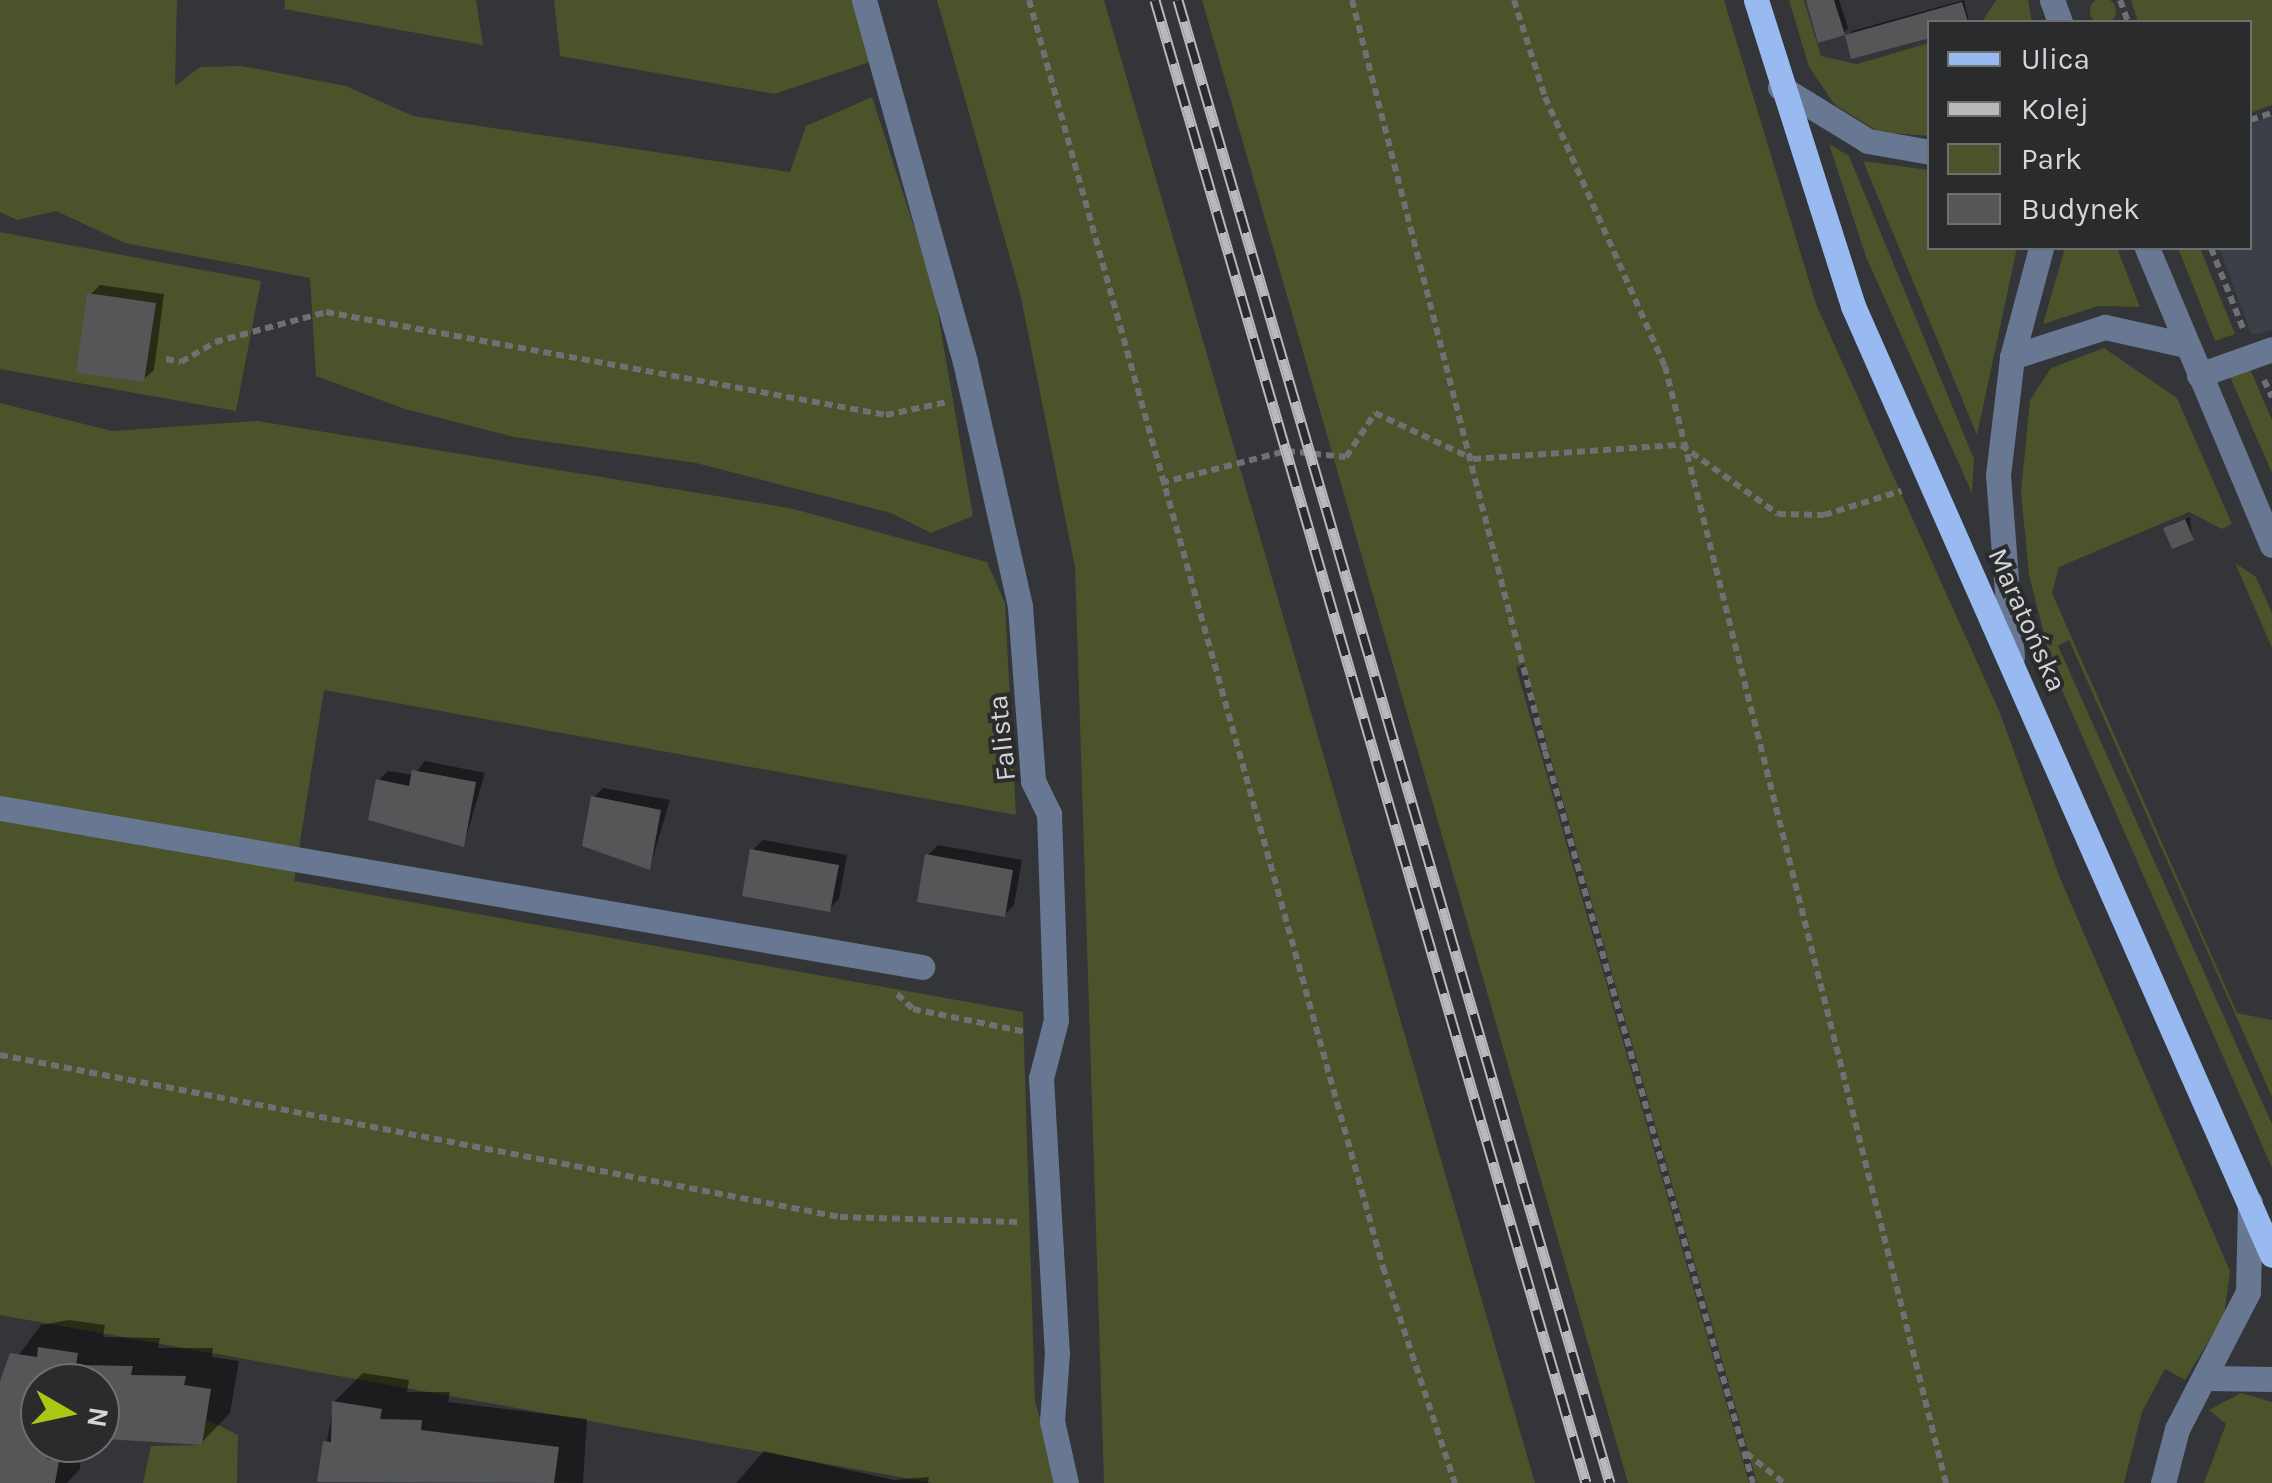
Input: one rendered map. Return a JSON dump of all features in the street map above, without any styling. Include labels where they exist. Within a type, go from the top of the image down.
[{"type":"main road","name":"Maratońska","points":[[1756,0],[1838,269],[2250,1197],[2272,1255]]},
{"type":"street","name":"Falista","points":[[864,0],[967,374],[1020,607],[1033,781],[1049,814],[1052,1038],[1042,1078],[1052,1421],[1066,1483]]},
{"type":"street","points":[[1780,87],[1868,141],[1927,151]]},
{"type":"street","points":[[2012,662],[1997,516],[2012,358],[2039,250]]},
{"type":"street","points":[[2149,250],[2272,545]]},
{"type":"street","points":[[2012,358],[2105,327],[2186,345]]},
{"type":"street","points":[[2199,376],[2262,352]]},
{"type":"street","points":[[0,808],[922,968]]},
{"type":"street","points":[[2163,1483],[2177,1429],[2209,1378],[2248,1292],[2250,1197]]},
{"type":"street","points":[[2209,1378],[2272,1379]]},
{"type":"path","points":[[1029,0],[1161,483],[1292,915],[1383,1268],[1455,1483]]},
{"type":"path","points":[[1352,0],[1545,751],[1753,1483]]},
{"type":"path","points":[[1514,0],[1545,97],[1665,366],[1681,445],[1946,1483]]},
{"type":"path","points":[[2212,250],[2262,352],[2272,397]]},
{"type":"path","points":[[166,358],[181,362],[215,342],[326,312],[886,414],[952,400],[967,374]]},
{"type":"path","points":[[1161,483],[1287,451],[1346,457],[1375,413],[1472,459],[1681,445],[1778,514],[1824,515],[1929,477]]},
{"type":"path","points":[[882,962],[884,982],[913,1008],[1052,1038]]},
{"type":"path","points":[[0,1055],[840,1218],[1047,1223]]},
{"type":"path","points":[[1744,1452],[1784,1483]]},
{"type":"shaded area","points":[[2272,116],[2272,330],[2252,335],[2220,250],[2252,250],[2252,122]]},
{"type":"green space","points":[[2098,-1],[2108,-1],[2115,6],[2112,20],[2094,20],[2091,16],[2091,6]]},
{"type":"green space","points":[[0,0],[177,0],[175,86],[200,67],[242,66],[346,86],[413,116],[790,172],[806,126],[872,97],[933,285],[973,516],[931,533],[891,513],[696,463],[514,437],[405,409],[316,376],[310,278],[125,243],[56,211],[17,220],[0,212]]},
{"type":"green space","points":[[285,0],[476,0],[483,45],[284,9]]},
{"type":"green space","points":[[554,0],[853,0],[873,61],[774,94],[560,56]]},
{"type":"green space","points":[[937,0],[1104,0],[1535,1483],[1104,1483],[1075,567],[1020,293]]},
{"type":"green space","points":[[1202,0],[1724,0],[1816,304],[2000,713],[2060,878],[2230,1271],[2224,1316],[2185,1380],[2165,1369],[2142,1412],[2124,1483],[1757,1483],[1524,664],[1516,667],[1749,1483],[1628,1483]]},
{"type":"green space","points":[[1789,0],[1804,0],[1821,56],[1857,64],[1927,44],[1927,136],[1879,132],[1835,105],[1809,67]]},
{"type":"green space","points":[[1996,0],[2028,0],[2032,20],[1983,20]]},
{"type":"green space","points":[[2131,0],[2272,0],[2272,105],[2252,112],[2252,20],[2137,20]]},
{"type":"green space","points":[[1829,144],[1849,156],[1974,459],[1972,493],[1866,257]]},
{"type":"green space","points":[[1863,161],[1927,170],[1927,250],[2017,250],[1977,435]]},
{"type":"green space","points":[[0,232],[261,281],[236,411],[0,369]]},
{"type":"green space","points":[[2064,250],[2118,250],[2140,307],[2098,306],[2043,324]]},
{"type":"green space","points":[[2179,250],[2201,250],[2235,334],[2215,341]]},
{"type":"green space","points":[[2104,348],[2177,398],[2232,524],[2222,529],[2189,512],[2059,567],[2052,593],[2237,1013],[2272,1020],[2272,1097],[2069,640],[2058,646],[2272,1124],[2272,1168],[2054,672],[2029,575],[2021,492],[2030,400],[2051,368]]},
{"type":"green space","points":[[2250,369],[2272,420],[2272,473],[2230,377]]},
{"type":"green space","points":[[0,403],[112,431],[257,421],[790,508],[987,562],[1005,603],[1016,815],[324,690],[294,881],[1023,1012],[1035,1401],[1058,1483],[933,1483],[0,1315]]},
{"type":"green space","points":[[2235,563],[2256,577],[2272,613],[2272,648]]},
{"type":"green space","points":[[2241,1393],[2272,1402],[2272,1483],[2204,1483],[2226,1424],[2209,1410]]},
{"type":"green space","points":[[206,1419],[238,1435],[237,1483],[143,1483],[151,1446],[202,1445]]},
{"type":"building","points":[[1806,0],[1834,0],[1845,35],[1818,43]]},
{"type":"building","points":[[1962,2],[1967,20],[1927,20],[1927,39],[1851,59],[1845,35]]},
{"type":"building","points":[[87,293],[156,303],[144,382],[76,373]]},
{"type":"building","points":[[2185,519],[2194,540],[2172,549],[2163,528]]},
{"type":"building","points":[[412,770],[476,782],[464,847],[368,820],[376,779],[409,786]]},
{"type":"building","points":[[591,796],[661,810],[650,870],[582,846]]},
{"type":"building","points":[[750,849],[839,865],[830,912],[742,896]]},
{"type":"building","points":[[925,854],[1013,870],[1005,917],[917,902]]},
{"type":"building","points":[[38,1347],[78,1353],[76,1363],[20,1363],[20,1463],[59,1463],[55,1483],[0,1483],[0,1381],[10,1353],[37,1357]]},
{"type":"building","points":[[120,1366],[133,1366],[131,1375],[186,1376],[184,1385],[211,1389],[202,1445],[120,1440]]},
{"type":"building","points":[[332,1401],[382,1409],[380,1419],[422,1420],[421,1430],[559,1447],[554,1483],[317,1482],[323,1441],[331,1442]]},
{"type":"railway","points":[[1155,0],[1586,1483]]},
{"type":"railway","points":[[1178,0],[1610,1483]]}]
